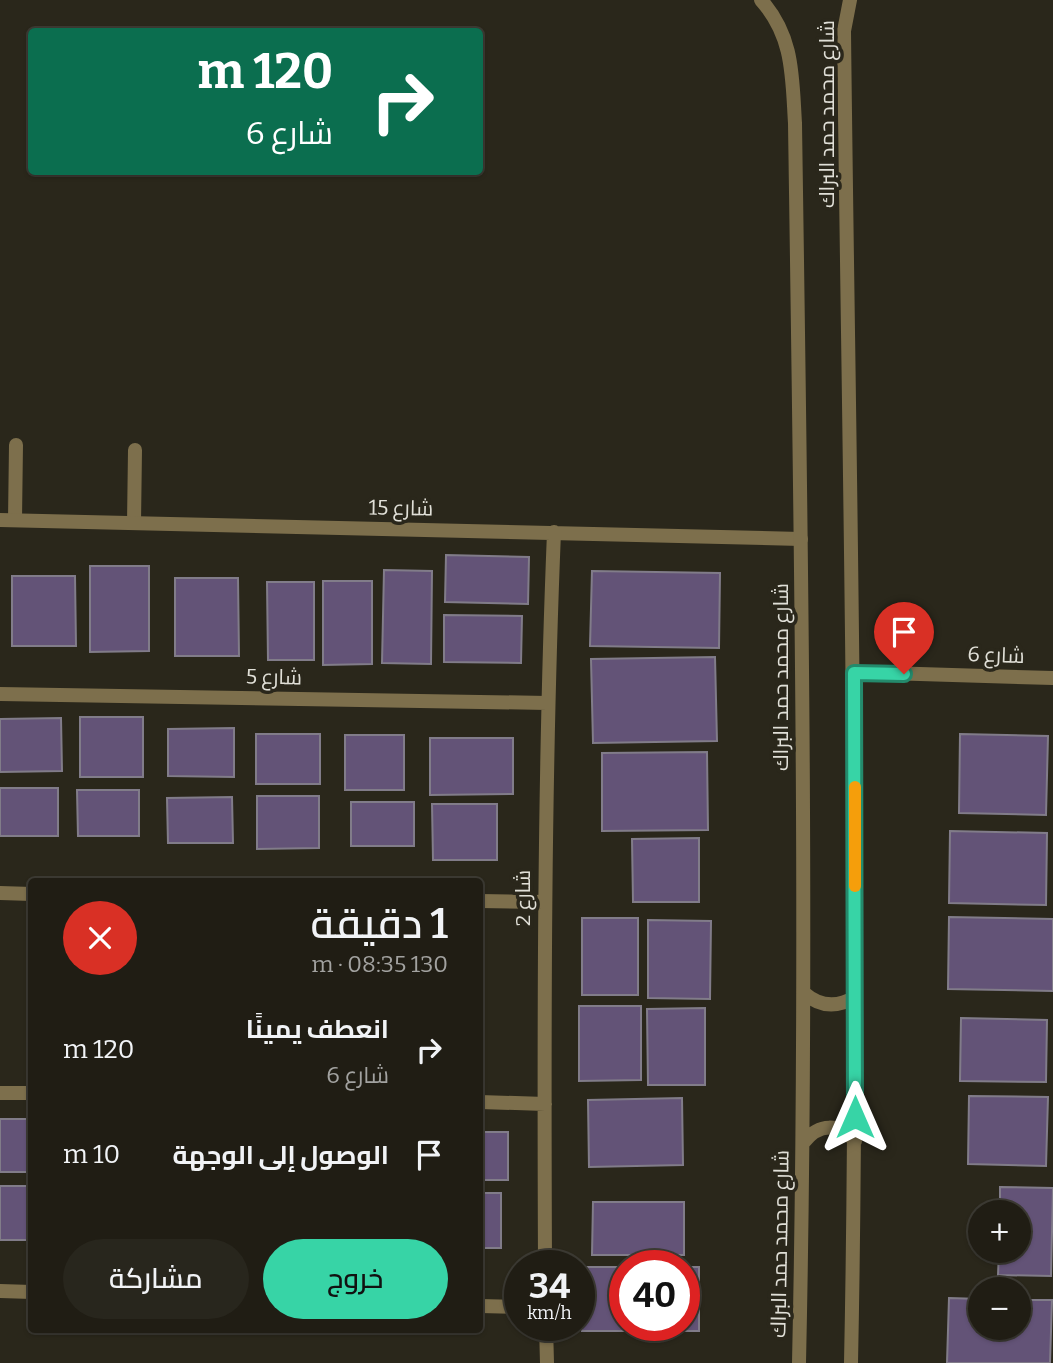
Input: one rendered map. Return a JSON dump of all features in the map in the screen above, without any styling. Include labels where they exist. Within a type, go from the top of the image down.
[{"type":"street","name":"شارع محمد حمد البراك","points":[[761,0],[776,17],[790,56],[795,123],[804,993],[799,1363]]},
{"type":"street","name":"شارع محمد حمد البراك","points":[[850,0],[844,31],[854,673],[855,1140],[850,1363]]},
{"type":"street","points":[[7,520],[16,445]]},
{"type":"street","points":[[134,523],[135,450]]},
{"type":"street","name":"شارع 15","points":[[7,520],[801,539]]},
{"type":"street","name":"شارع 2","points":[[545,1250],[544,902],[547,703],[554,532]]},
{"type":"street","name":"شارع 6","points":[[854,673],[1053,678]]},
{"type":"street","name":"شارع 5","points":[[0,694],[547,703]]},
{"type":"street","points":[[0,894],[28,894]]},
{"type":"street","points":[[483,901],[544,902]]},
{"type":"street","points":[[804,993],[819,1003],[828,1005],[838,1005],[855,997]]},
{"type":"street","points":[[0,1093],[28,1093]]},
{"type":"street","points":[[483,1102],[545,1104]]},
{"type":"street","points":[[804,1142],[819,1129],[829,1127],[839,1128],[855,1140]]},
{"type":"street","points":[[0,1291],[28,1292]]},
{"type":"street","points":[[483,1306],[504,1307]]},
{"type":"street","points":[[546,1341],[547,1363]]},
{"type":"building","points":[[446,555],[529,557],[528,604],[445,602]]},
{"type":"building","points":[[90,566],[149,566],[149,651],[90,652]]},
{"type":"building","points":[[384,570],[432,571],[431,664],[382,663]]},
{"type":"building","points":[[592,571],[720,573],[719,648],[590,646]]},
{"type":"building","points":[[12,576],[75,576],[76,646],[12,646]]},
{"type":"building","points":[[175,578],[238,578],[239,656],[175,656]]},
{"type":"building","points":[[323,581],[372,581],[372,664],[323,665]]},
{"type":"building","points":[[267,582],[314,582],[314,660],[268,660]]},
{"type":"building","points":[[444,615],[522,616],[521,663],[444,662]]},
{"type":"building","points":[[715,657],[717,741],[593,743],[591,659]]},
{"type":"building","points":[[80,717],[143,717],[143,777],[80,777]]},
{"type":"building","points":[[61,718],[62,771],[0,772],[0,719]]},
{"type":"building","points":[[234,728],[234,777],[168,776],[168,729]]},
{"type":"building","points":[[256,734],[320,734],[320,784],[256,784]]},
{"type":"building","points":[[960,734],[1048,736],[1046,815],[959,813]]},
{"type":"building","points":[[345,735],[404,735],[404,790],[345,790]]},
{"type":"building","points":[[430,738],[513,738],[513,794],[430,795]]},
{"type":"building","points":[[707,752],[708,830],[602,831],[602,753]]},
{"type":"building","points":[[0,788],[58,788],[58,836],[0,836]]},
{"type":"building","points":[[77,790],[139,790],[139,836],[78,836]]},
{"type":"building","points":[[257,796],[319,796],[319,848],[257,849]]},
{"type":"building","points":[[232,797],[233,843],[168,843],[167,798]]},
{"type":"building","points":[[351,802],[414,802],[414,846],[351,846]]},
{"type":"building","points":[[432,804],[497,804],[497,860],[433,860]]},
{"type":"building","points":[[950,831],[1047,833],[1046,905],[949,903]]},
{"type":"building","points":[[699,838],[699,902],[633,902],[632,839]]},
{"type":"building","points":[[949,917],[1053,919],[1053,991],[948,989]]},
{"type":"building","points":[[582,918],[638,918],[638,995],[582,995]]},
{"type":"building","points":[[648,920],[711,921],[710,999],[648,998]]},
{"type":"building","points":[[579,1006],[641,1006],[641,1080],[579,1081]]},
{"type":"building","points":[[705,1008],[705,1085],[648,1085],[647,1009]]},
{"type":"building","points":[[961,1018],[1047,1020],[1046,1082],[960,1081]]},
{"type":"building","points":[[969,1096],[1048,1097],[1046,1166],[968,1164]]},
{"type":"building","points":[[682,1098],[683,1165],[589,1167],[588,1100]]},
{"type":"building","points":[[0,1119],[28,1119],[28,1172],[0,1172]]},
{"type":"building","points":[[483,1132],[508,1132],[508,1180],[483,1180]]},
{"type":"building","points":[[0,1186],[28,1186],[28,1240],[0,1240]]},
{"type":"building","points":[[1000,1187],[1053,1188],[1051,1276],[998,1275],[998,1263],[1031,1263],[1031,1200],[1000,1200]]},
{"type":"building","points":[[483,1193],[501,1193],[501,1248],[483,1248]]},
{"type":"building","points":[[593,1202],[684,1202],[684,1250],[609,1250],[609,1255],[595,1255],[595,1250],[592,1250]]},
{"type":"building","points":[[595,1267],[609,1267],[609,1331],[595,1331]]},
{"type":"building","points":[[949,1298],[968,1299],[968,1340],[1031,1340],[1031,1300],[1052,1300],[1050,1363],[947,1363]]},
{"type":"slow traffic","points":[[855,787],[855,886]]},
{"type":"route","points":[[855,1117],[854,673],[904,674]]}]
